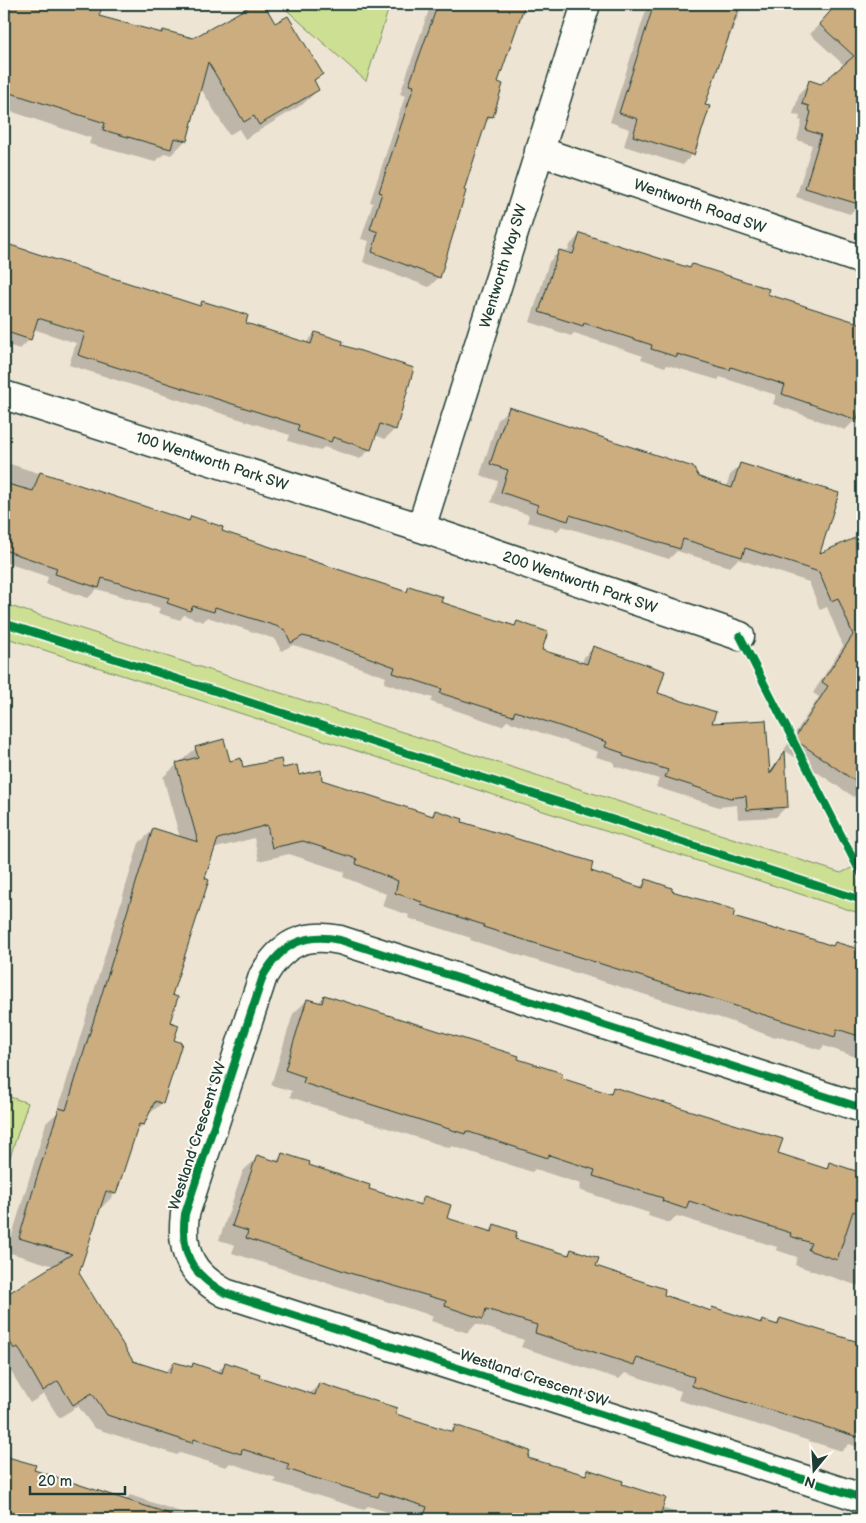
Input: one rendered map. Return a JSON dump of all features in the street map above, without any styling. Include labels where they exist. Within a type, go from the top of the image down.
[{"type":"street","name":"Wentworth Way SW","points":[[421,528],[538,151],[586,4]]},
{"type":"street","name":"Wentworth Road SW","points":[[538,151],[862,260]]},
{"type":"street","name":"100 Wentworth Park SW","points":[[4,395],[421,528]]},
{"type":"street","name":"200 Wentworth Park SW","points":[[421,528],[740,636]]},
{"type":"street","name":"Westland Crescent SW","points":[[862,1108],[324,936],[300,941],[281,951],[262,976],[185,1214],[182,1233],[186,1254],[194,1270],[208,1284],[225,1293],[862,1498]]},
{"type":"green space","points":[[280,4],[390,4],[366,81]]},
{"type":"green space","points":[[4,604],[841,873],[862,863],[862,914],[4,637]]},
{"type":"green space","points":[[4,1095],[28,1103],[4,1175]]},
{"type":"building","points":[[4,4],[103,4],[99,16],[162,33],[163,30],[193,38],[254,4],[264,4],[275,23],[288,16],[323,74],[314,80],[319,90],[259,125],[254,116],[244,122],[208,62],[187,141],[174,138],[171,149],[103,130],[105,123],[14,94],[4,94]]},
{"type":"building","points":[[438,4],[525,4],[498,82],[503,84],[493,117],[488,116],[464,190],[466,191],[440,278],[372,252],[378,232],[370,229],[382,193],[379,192],[414,86],[409,85]]},
{"type":"building","points":[[654,4],[740,4],[705,105],[710,106],[694,155],[633,136],[638,119],[619,113]]},
{"type":"building","points":[[837,4],[862,4],[862,205],[805,188],[821,135],[806,130],[811,112],[808,110],[809,106],[802,104],[809,80],[821,84],[854,56],[819,24]]},
{"type":"building","points":[[580,233],[690,268],[692,264],[769,289],[767,294],[862,324],[862,404],[857,420],[782,394],[785,385],[731,367],[730,370],[677,354],[677,357],[651,349],[652,345],[584,323],[583,326],[539,312],[559,250],[573,254]]},
{"type":"building","points":[[4,243],[200,306],[202,301],[248,315],[246,323],[311,344],[315,332],[343,341],[342,345],[414,368],[396,430],[380,424],[371,450],[333,437],[331,442],[297,431],[299,425],[78,355],[85,333],[38,318],[31,340],[4,331]]},
{"type":"building","points":[[509,407],[693,467],[699,477],[732,488],[740,463],[839,493],[820,553],[862,535],[862,786],[794,739],[828,686],[822,682],[853,635],[838,598],[831,601],[819,572],[745,548],[742,557],[683,539],[680,549],[570,515],[568,521],[536,511],[538,505],[501,492],[508,470],[490,464]]},
{"type":"building","points":[[40,472],[189,521],[191,516],[223,527],[222,531],[407,592],[409,586],[443,597],[441,602],[515,626],[517,621],[548,632],[542,650],[587,664],[593,646],[665,671],[658,693],[716,712],[712,723],[766,720],[770,774],[785,751],[788,807],[747,810],[746,796],[730,798],[665,777],[668,770],[623,756],[623,753],[605,747],[607,742],[515,711],[513,716],[440,693],[442,689],[393,673],[395,667],[326,642],[303,636],[291,643],[285,630],[276,626],[215,607],[214,612],[193,606],[190,611],[167,603],[169,598],[102,578],[99,588],[55,574],[57,568],[4,550],[4,483],[33,491]]},
{"type":"building","points":[[224,739],[230,761],[241,758],[243,767],[281,759],[283,768],[297,765],[299,775],[321,770],[322,780],[433,816],[435,810],[463,819],[462,822],[593,862],[591,871],[643,888],[646,879],[672,888],[672,891],[735,910],[733,917],[778,930],[778,928],[833,946],[835,942],[862,950],[862,1037],[837,1029],[835,1037],[483,927],[484,925],[421,905],[422,902],[395,893],[398,881],[356,864],[357,859],[303,841],[272,848],[267,825],[218,839],[205,878],[209,880],[172,995],[178,997],[170,1022],[179,1025],[174,1040],[182,1043],[163,1104],[155,1101],[144,1125],[139,1124],[116,1194],[106,1191],[79,1273],[133,1361],[170,1373],[174,1362],[192,1367],[193,1363],[222,1373],[225,1362],[260,1374],[259,1377],[315,1395],[319,1383],[397,1408],[396,1414],[453,1432],[455,1425],[530,1451],[528,1458],[586,1475],[587,1469],[623,1481],[622,1484],[666,1498],[659,1519],[423,1519],[427,1507],[380,1492],[378,1497],[305,1475],[287,1469],[289,1464],[242,1449],[241,1454],[194,1439],[192,1443],[107,1415],[92,1393],[73,1405],[58,1381],[43,1391],[18,1347],[14,1349],[4,1331],[4,1296],[72,1254],[19,1238],[59,1108],[66,1110],[153,828],[198,842],[176,763],[198,757],[195,747]]},
{"type":"building","points":[[324,995],[519,1056],[518,1059],[562,1073],[561,1078],[611,1094],[613,1087],[783,1139],[778,1153],[827,1169],[829,1162],[862,1173],[862,1215],[853,1211],[837,1260],[808,1250],[811,1243],[790,1236],[791,1233],[689,1201],[686,1209],[662,1201],[663,1198],[593,1176],[595,1170],[549,1155],[548,1158],[466,1131],[465,1134],[303,1083],[305,1077],[285,1070],[307,999],[322,1003]]},
{"type":"building","points":[[282,1153],[310,1162],[309,1165],[370,1185],[369,1189],[421,1205],[424,1196],[451,1205],[447,1218],[492,1232],[494,1224],[517,1232],[515,1239],[569,1255],[571,1249],[599,1258],[596,1266],[665,1289],[664,1295],[711,1311],[712,1307],[761,1323],[762,1320],[778,1325],[780,1318],[862,1343],[862,1423],[858,1437],[692,1386],[694,1377],[637,1358],[634,1365],[535,1333],[537,1325],[486,1309],[483,1319],[445,1306],[446,1301],[353,1274],[246,1238],[248,1231],[232,1226],[257,1155],[279,1162]]},
{"type":"building","points":[[4,1456],[36,1465],[34,1470],[170,1514],[169,1519],[4,1519]]},
{"type":"cycle path","points":[[4,623],[862,900]]},
{"type":"cycle path","points":[[740,636],[862,876]]},
{"type":"cycle path","points":[[862,1108],[340,940],[315,938],[294,943],[277,956],[263,976],[185,1214],[184,1228],[184,1240],[190,1261],[204,1278],[225,1293],[862,1498]]}]
